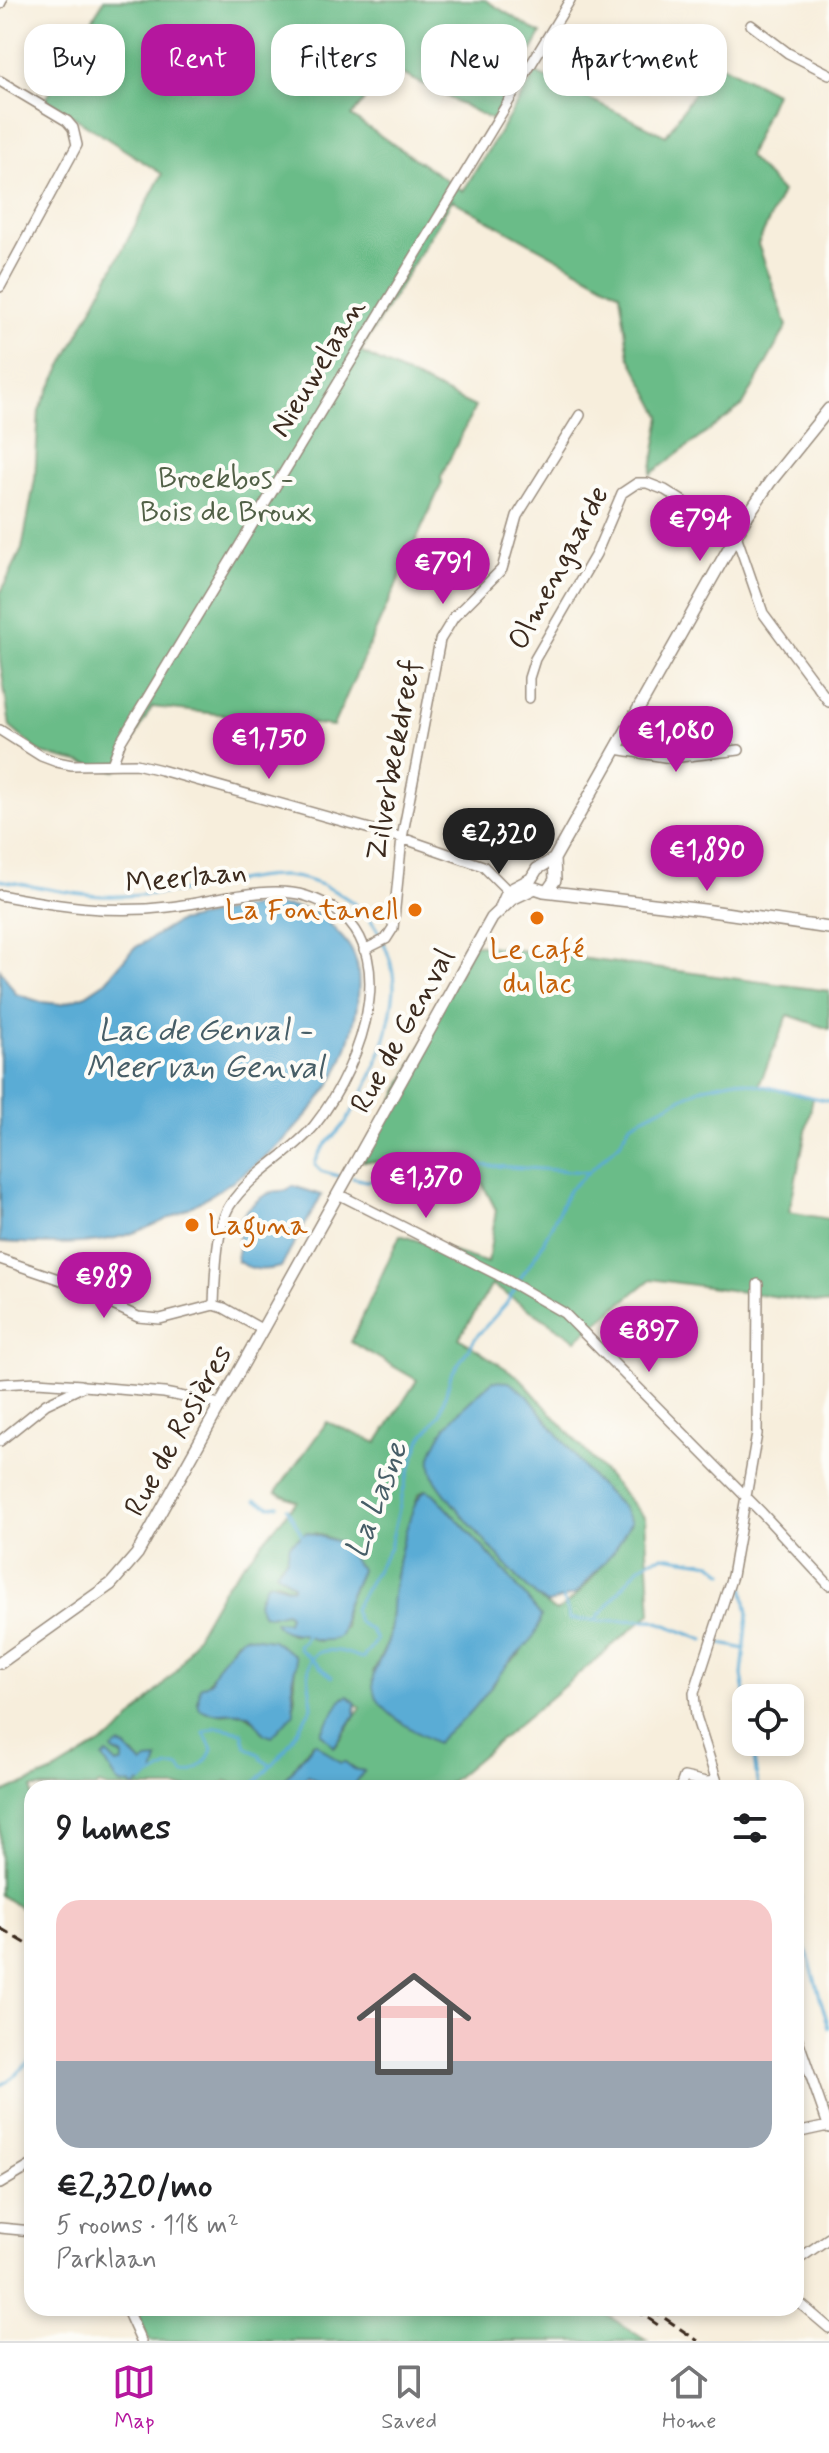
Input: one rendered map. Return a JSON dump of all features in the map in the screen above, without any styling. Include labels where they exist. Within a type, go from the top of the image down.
[{"type":"street","name":"Nieuwelaan","points":[[112,764],[120,743],[570,0]]},
{"type":"street","points":[[751,25],[788,53],[829,74]]},
{"type":"street","points":[[0,81],[67,121],[73,128],[77,145],[0,287]]},
{"type":"street","points":[[538,886],[551,873],[554,859],[736,535],[770,482],[829,409]]},
{"type":"street","name":"Zilverbeekdreef","points":[[364,950],[386,939],[393,928],[402,838],[440,640],[454,617],[502,569],[517,516],[580,415]]},
{"type":"street","name":"Olmengaarde","points":[[529,698],[529,678],[535,659],[596,554],[622,493],[628,488],[637,483],[655,485],[736,535]]},
{"type":"street","points":[[736,535],[763,613],[829,702]]},
{"type":"street","points":[[0,730],[41,756],[57,762],[72,765],[136,764],[402,838],[483,866],[508,891],[538,886],[579,895],[829,928]]},
{"type":"street","points":[[616,749],[671,758],[739,750]]},
{"type":"street","points":[[538,886],[537,869],[551,873],[579,895]]},
{"type":"street","name":"Rue de Genval","points":[[500,908],[538,886]]},
{"type":"street","name":"Rue de Genval","points":[[348,1178],[508,891]]},
{"type":"street","name":"Meerlaan","points":[[0,895],[68,906],[121,910],[289,893],[326,904],[359,937],[371,982],[357,1052],[347,1077],[311,1129],[250,1183],[228,1207],[223,1222],[214,1305]]},
{"type":"street","name":"Rue de Rosières","points":[[0,1663],[123,1573],[137,1554],[348,1178]]},
{"type":"street","points":[[338,1194],[498,1275],[574,1322],[829,1585]]},
{"type":"street","points":[[0,1259],[61,1280],[138,1317],[160,1319],[214,1305],[263,1330]]},
{"type":"street","points":[[716,1780],[696,1716],[694,1693],[724,1605],[746,1496],[759,1409],[758,1284]]},
{"type":"street","points":[[0,1384],[37,1382],[164,1393],[220,1404]]},
{"type":"street","points":[[0,1441],[46,1404],[84,1386]]},
{"type":"street","points":[[804,2057],[828,2127],[804,2132]]},
{"type":"street","points":[[0,2184],[24,2170]]},
{"type":"street","points":[[0,2228],[24,2230]]},
{"type":"street","points":[[804,2255],[829,2238]]},
{"type":"street","points":[[804,2307],[829,2328]]},
{"type":"street","points":[[130,2316],[141,2341]]},
{"type":"green space","name":"Broekbos - Bois de Broux","points":[[104,0],[485,0],[525,24],[421,24],[421,83],[405,75],[405,24],[271,24],[271,96],[368,96],[351,116],[463,191],[522,96],[527,96],[527,88],[536,73],[543,76],[543,96],[583,96],[666,136],[692,96],[727,96],[727,68],[775,93],[748,156],[782,192],[758,244],[787,326],[743,405],[651,474],[661,416],[629,356],[620,293],[452,200],[360,352],[475,407],[441,477],[442,483],[333,726],[152,707],[116,771],[41,753],[10,727],[0,660],[0,594],[22,549],[35,479],[39,410],[162,174],[46,99],[48,96],[125,96],[125,24],[90,24]]},
{"type":"green space","name":"Broekbos - Bois de Broux","points":[[527,26],[541,34],[527,59]]},
{"type":"green space","name":"Broekbos - Bois de Broux","points":[[445,96],[506,96],[492,120]]},
{"type":"green space","points":[[473,944],[829,991],[829,1029],[788,1015],[759,1085],[813,1098],[789,1212],[829,1219],[829,1304],[651,1279],[576,1340],[492,1285],[459,1338],[519,1377],[645,1518],[651,1613],[453,1780],[358,1780],[364,1771],[354,1769],[345,1762],[340,1763],[313,1743],[285,1780],[146,1780],[153,1776],[158,1759],[142,1764],[133,1754],[114,1752],[123,1755],[124,1762],[105,1761],[126,1780],[34,1780],[56,1771],[117,1734],[177,1670],[225,1586],[297,1501],[276,1492],[327,1422],[377,1443],[417,1380],[351,1342],[400,1235],[488,1263],[496,1210],[474,1167],[363,1161]],"holes":[[[527,1395],[594,1480],[622,1507],[631,1522],[587,1584],[556,1611],[542,1602],[439,1485],[433,1474],[432,1463],[438,1441],[468,1403]],[[425,1490],[434,1494],[507,1574],[541,1617],[519,1655],[504,1667],[494,1683],[439,1738],[373,1672],[388,1642],[399,1559],[418,1495]],[[315,1533],[339,1542],[361,1570],[346,1605],[345,1627],[332,1639],[317,1641],[307,1634],[285,1631],[283,1622],[287,1622],[289,1615],[260,1596],[275,1581],[291,1588],[293,1584],[279,1567],[287,1558],[292,1542],[302,1535]],[[236,1640],[296,1664],[293,1709],[272,1733],[264,1734],[247,1715],[215,1713],[198,1703],[200,1694]],[[344,1697],[361,1707],[336,1746],[321,1733]]]},
{"type":"green space","points":[[24,1784],[24,1910],[0,1895],[0,1794]]},
{"type":"green space","points":[[138,2316],[608,2316],[647,2341],[150,2341]]},
{"type":"water","name":"Lac de Genval - Meer van Genval","points":[[256,906],[294,907],[319,915],[346,941],[355,958],[358,989],[354,1024],[343,1058],[320,1099],[291,1133],[236,1179],[148,1228],[96,1241],[64,1244],[0,1242],[0,969],[16,994],[61,1004],[86,995],[104,983],[133,949],[178,922]]},
{"type":"water","points":[[293,1186],[322,1195],[281,1267],[258,1269],[237,1261],[240,1220],[264,1196]]},
{"type":"water","points":[[493,1381],[509,1382],[527,1395],[594,1480],[622,1507],[631,1522],[614,1551],[576,1594],[547,1604],[525,1585],[472,1526],[443,1491],[432,1469],[431,1457],[441,1434],[456,1414]]},
{"type":"water","points":[[426,1490],[434,1494],[541,1616],[535,1635],[469,1714],[437,1743],[385,1709],[373,1686],[374,1672],[389,1637],[393,1593],[405,1534],[414,1507]]},
{"type":"water","points":[[306,1532],[339,1542],[361,1570],[346,1605],[340,1635],[328,1640],[314,1640],[279,1628],[275,1621],[287,1622],[289,1615],[285,1612],[270,1616],[262,1614],[258,1602],[266,1584],[270,1582],[293,1587],[276,1572],[287,1558],[290,1544]]},
{"type":"water","points":[[244,1636],[272,1640],[294,1655],[294,1713],[272,1737],[264,1734],[251,1716],[207,1712],[200,1709],[198,1703],[200,1687],[211,1681],[224,1657]]},
{"type":"water","points":[[348,1696],[356,1703],[355,1715],[334,1747],[321,1733],[342,1699]]},
{"type":"water","points":[[315,1742],[340,1763],[345,1762],[354,1769],[364,1771],[358,1780],[315,1780],[308,1776],[304,1780],[285,1779]]},
{"type":"water","points":[[119,1745],[126,1748],[142,1764],[158,1759],[154,1775],[146,1780],[116,1780],[103,1758],[107,1754],[117,1764],[123,1762],[123,1756],[112,1749]]},
{"type":"waterway","points":[[0,880],[76,894],[115,896],[167,893],[284,876],[323,886],[359,908],[376,928],[384,944],[393,971],[394,989],[387,1032],[371,1078],[346,1122],[323,1147],[315,1165],[321,1171],[341,1177]]},
{"type":"waterway","name":"La Lasne","points":[[518,1282],[541,1247],[569,1190],[620,1143],[630,1124],[704,1087],[736,1080],[829,1101]]},
{"type":"waterway","points":[[353,1178],[387,1180],[413,1161],[587,1172]]},
{"type":"waterway","name":"La Lasne","points":[[257,1780],[285,1750],[312,1707],[308,1668],[316,1654],[338,1651],[363,1658],[376,1640],[371,1630],[358,1622],[354,1609],[390,1547],[406,1480],[421,1439],[440,1414],[451,1375],[477,1336],[506,1304],[515,1289]]},
{"type":"waterway","points":[[256,1500],[270,1506],[278,1505]]},
{"type":"waterway","points":[[287,1508],[302,1535]]},
{"type":"waterway","points":[[596,1620],[638,1568],[652,1559],[663,1556],[712,1563],[724,1573]]},
{"type":"waterway","points":[[739,1580],[743,1584],[748,1614],[744,1684]]},
{"type":"waterway","points":[[563,1598],[570,1619],[653,1620],[704,1640]]},
{"type":"waterway","points":[[307,1634],[298,1645],[299,1649],[332,1677]]},
{"type":"waterway","points":[[718,1643],[745,1649]]},
{"type":"waterway","points":[[145,1780],[168,1767],[179,1767],[185,1774],[197,1769],[212,1749],[204,1732],[217,1727],[242,1732],[246,1747],[270,1765]]},
{"type":"waterway","points":[[754,1756],[757,1780]]},
{"type":"waterway","points":[[804,1942],[829,2028]]},
{"type":"waterway","name":"La Lasne","points":[[0,2086],[24,2067]]},
{"type":"railway","points":[[0,1928],[24,1942]]},
{"type":"railway","points":[[645,2316],[658,2325]]},
{"type":"railway","points":[[662,2316],[698,2341]]},
{"type":"place","name":"La Fontanell","points":[[415,910]]},
{"type":"place","name":"Le café du lac","points":[[537,918]]},
{"type":"place","name":"Laguna","points":[[192,1225]]}]
